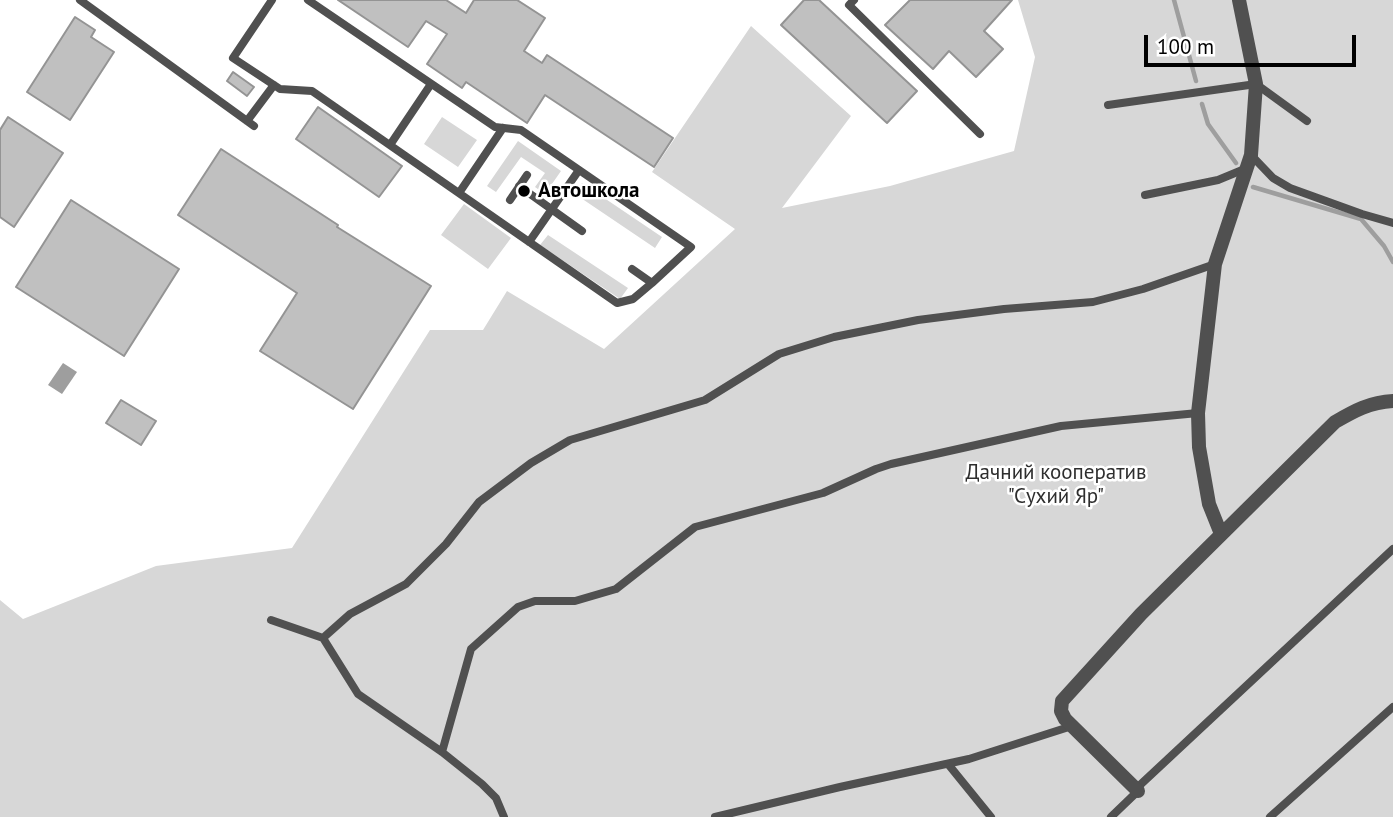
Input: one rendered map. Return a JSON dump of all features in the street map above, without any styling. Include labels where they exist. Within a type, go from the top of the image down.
[{"type":"street","points":[[1221,534],[1209,504],[1199,447],[1198,413],[1215,264],[1249,162],[1256,84],[1239,0]]},
{"type":"street","points":[[1138,791],[1065,719],[1061,711],[1062,701],[1141,614],[1335,422],[1360,408],[1393,401]]},
{"type":"lane","points":[[80,0],[250,123],[275,85]]},
{"type":"lane","points":[[272,0],[233,58],[281,89],[312,91],[618,303],[634,299],[691,247],[521,130],[495,127],[308,0]]},
{"type":"lane","points":[[854,0],[849,5],[980,134]]},
{"type":"lane","points":[[390,145],[431,84]]},
{"type":"lane","points":[[1108,105],[1256,84],[1307,121]]},
{"type":"lane","points":[[459,193],[503,128]]},
{"type":"lane","points":[[1145,195],[1218,180],[1249,162],[1290,188],[1393,223]]},
{"type":"lane","points":[[529,242],[579,170]]},
{"type":"lane","points":[[510,200],[527,175]]},
{"type":"lane","points":[[519,186],[582,231]]},
{"type":"lane","points":[[323,638],[350,614],[407,584],[446,544],[479,502],[531,463],[570,440],[705,400],[779,354],[834,337],[918,320],[1004,309],[1093,302],[1143,289],[1215,264]]},
{"type":"lane","points":[[632,269],[652,283]]},
{"type":"lane","points":[[442,752],[471,649],[518,607],[535,601],[575,601],[616,589],[695,527],[823,493],[876,468],[1061,425],[1198,413]]},
{"type":"lane","points":[[1111,817],[1138,791],[1140,785],[1393,549]]},
{"type":"lane","points":[[271,620],[323,638],[358,694],[442,752],[482,784],[496,798],[504,817]]},
{"type":"lane","points":[[1270,817],[1393,707]]},
{"type":"lane","points":[[715,817],[969,759],[1072,726]]},
{"type":"lane","points":[[948,764],[991,817]]},
{"type":"green space","name":"Дачний кооператив \"Сухий Яр\"","points":[[1018,0],[1393,0],[1393,817],[0,817],[0,600],[23,619],[156,566],[292,548],[430,330],[483,330],[507,291],[604,349],[735,229],[652,172],[751,26],[851,116],[782,208],[890,186],[1014,151],[1035,57]]},
{"type":"green space","points":[[442,117],[477,140],[458,167],[424,144]]},
{"type":"green space","points":[[518,141],[561,171],[545,194],[535,187],[545,173],[521,157],[496,192],[487,186]]},
{"type":"green space","points":[[582,183],[662,237],[655,248],[575,194]]},
{"type":"green space","points":[[464,204],[511,238],[488,269],[441,235]]},
{"type":"green space","points":[[548,235],[628,288],[620,299],[540,245]]},
{"type":"shaded area","points":[[63,363],[77,372],[62,394],[48,385]]},
{"type":"building","points":[[338,0],[446,0],[466,13],[474,0],[517,0],[545,18],[524,51],[542,63],[547,55],[673,138],[654,167],[545,95],[527,123],[466,82],[462,88],[427,64],[447,34],[426,21],[408,47]]},
{"type":"building","points":[[804,0],[819,0],[917,91],[887,123],[781,25]]},
{"type":"building","points":[[910,0],[1012,0],[984,31],[1003,49],[976,77],[949,51],[933,69],[885,25]]},
{"type":"building","points":[[75,17],[95,30],[91,37],[114,52],[70,120],[27,92]]},
{"type":"building","points":[[233,72],[254,87],[247,96],[227,81]]},
{"type":"building","points":[[318,107],[402,166],[379,197],[296,139]]},
{"type":"building","points":[[8,117],[63,153],[14,227],[0,217],[0,130]]},
{"type":"building","points":[[221,149],[431,286],[353,409],[260,351],[297,293],[178,215]]},
{"type":"building","points":[[71,200],[179,269],[124,356],[16,287]]},
{"type":"building","points":[[121,400],[156,421],[141,445],[106,423]]},
{"type":"waterway","points":[[1174,0],[1196,81]]},
{"type":"waterway","points":[[1202,104],[1208,124],[1236,163]]},
{"type":"waterway","points":[[1253,187],[1361,219],[1384,246],[1393,262]]},
{"type":"place","name":"Автошкола","points":[[524,191]]}]
